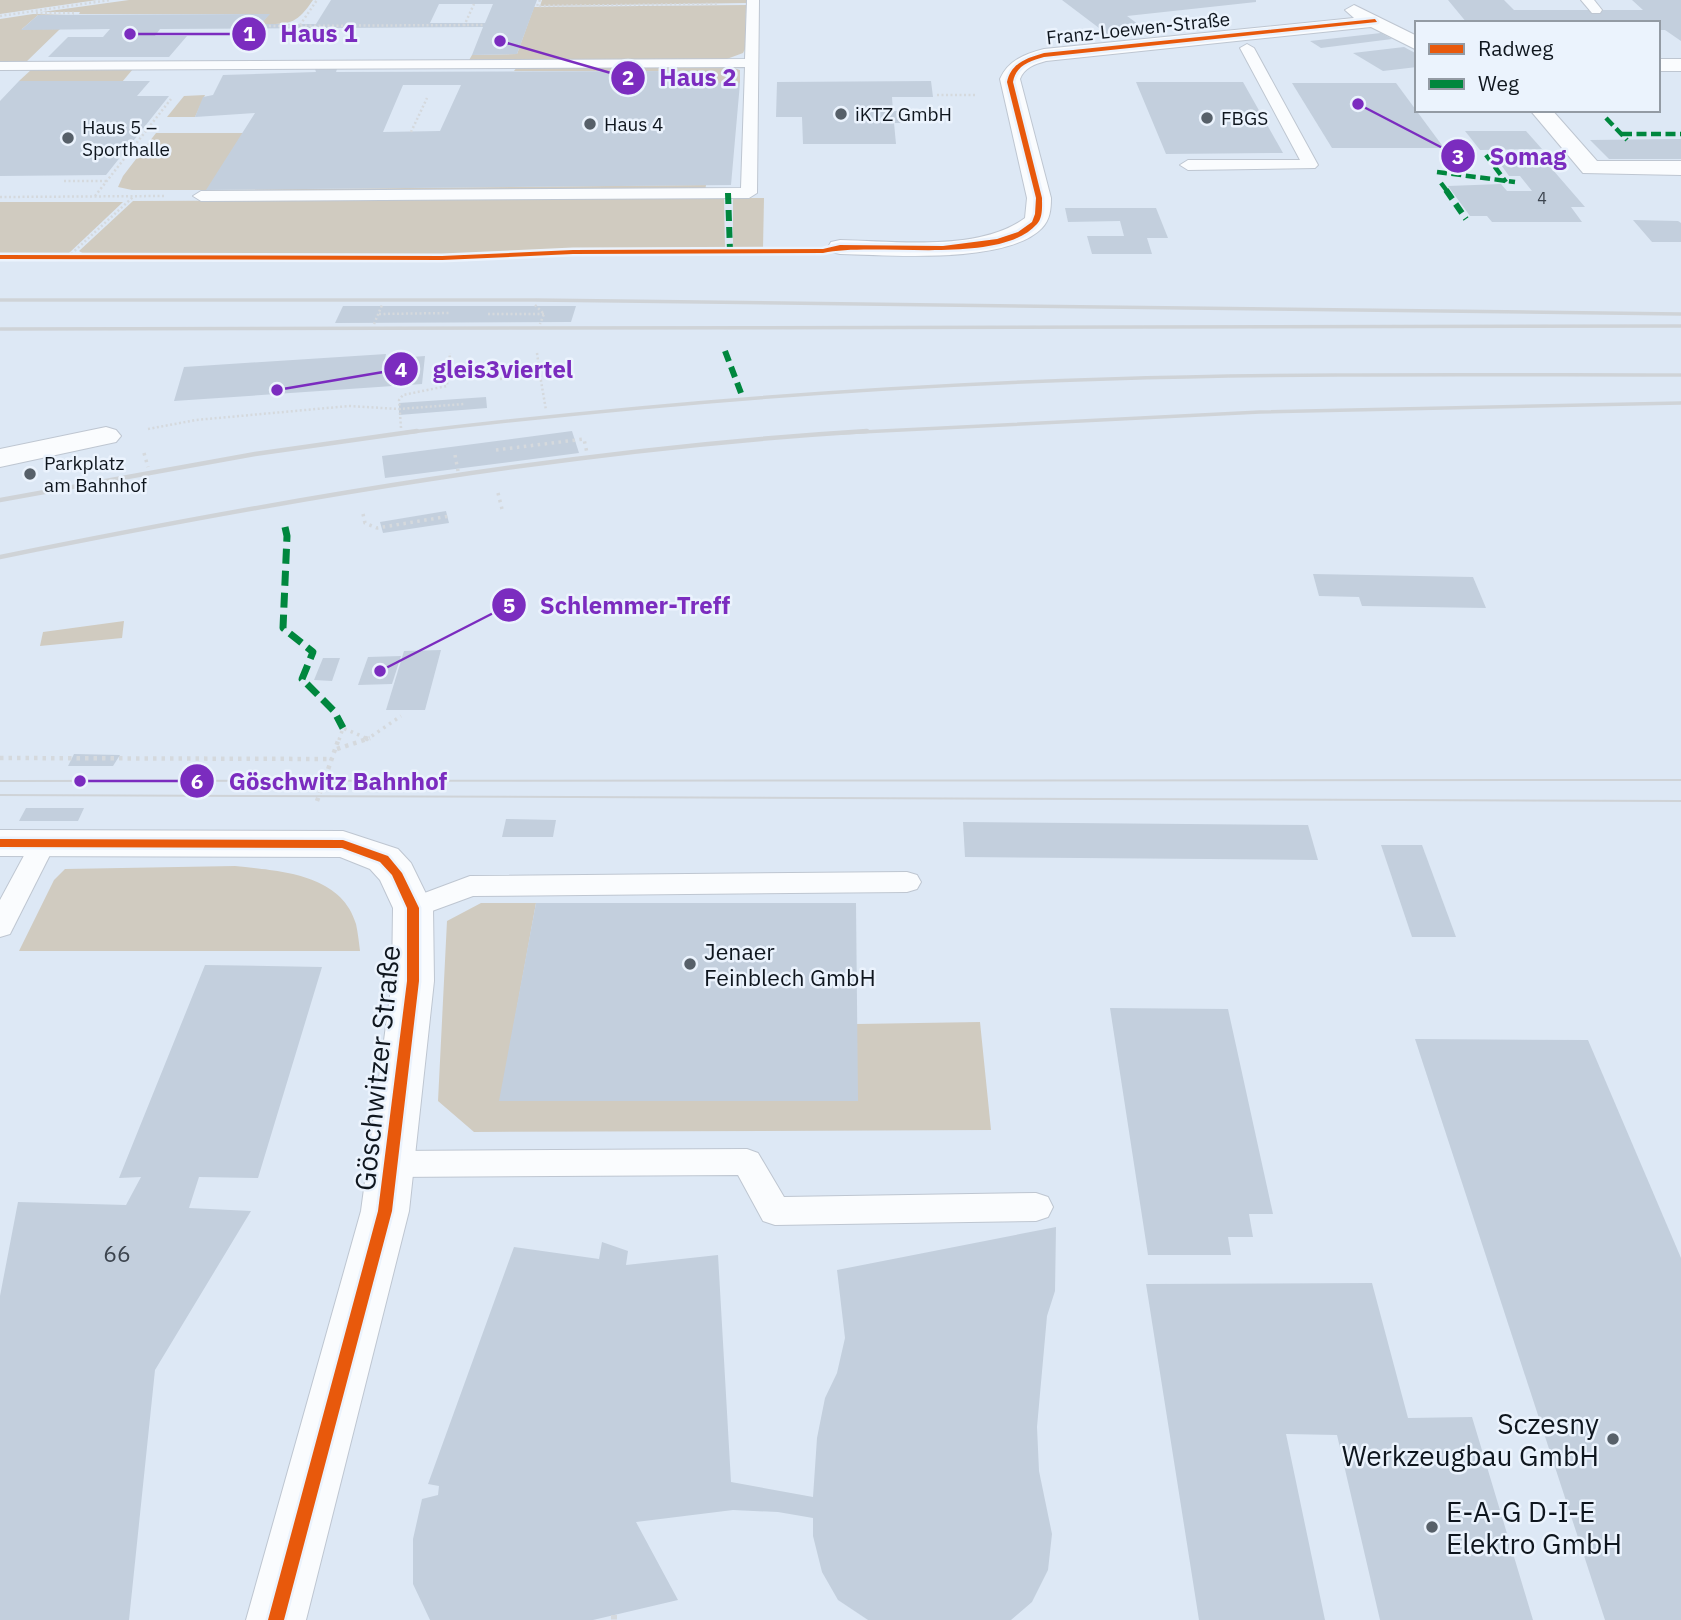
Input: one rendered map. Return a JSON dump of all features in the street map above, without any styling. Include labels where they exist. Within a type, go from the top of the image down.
[{"type":"street","points":[[1335,0],[1415,43]]},
{"type":"street","name":"Franz-Loewen-Straße","points":[[841,247],[983,245],[1012,237],[1033,226],[1038,217],[1039,198],[1010,79],[1014,69],[1027,61],[1056,54],[1376,21]]},
{"type":"street","points":[[1660,65],[1681,65]]},
{"type":"street","points":[[1542,112],[1591,168],[1681,168]]},
{"type":"street","points":[[0,458],[106,436]]},
{"type":"street","name":"Göschwitzer Straße","points":[[0,843],[343,844],[384,859],[397,873],[413,908],[413,981],[385,1211],[276,1620]]},
{"type":"lane","points":[[1587,0],[1597,10]]},
{"type":"lane","points":[[201,197],[749,193],[753,2]]},
{"type":"lane","points":[[1188,165],[1310,165],[1247,48]]},
{"type":"lane","points":[[0,66],[751,63]]},
{"type":"lane","points":[[0,927],[43,843]]},
{"type":"lane","points":[[413,908],[470,886],[907,882]]},
{"type":"lane","points":[[391,1164],[747,1162],[775,1211],[1036,1208]]},
{"type":"path","points":[[0,15],[110,0]]},
{"type":"path","points":[[540,0],[537,6],[753,2]]},
{"type":"path","points":[[462,30],[474,4]]},
{"type":"path","points":[[22,13],[75,13],[73,14]]},
{"type":"path","points":[[377,30],[381,25]]},
{"type":"path","points":[[260,26],[484,25]]},
{"type":"path","points":[[95,196],[198,66]]},
{"type":"path","points":[[937,95],[972,95]]},
{"type":"path","points":[[411,132],[428,97]]},
{"type":"path","points":[[64,181],[107,181]]},
{"type":"path","points":[[68,257],[133,196]]},
{"type":"path","points":[[0,197],[201,197]]},
{"type":"path","points":[[535,304],[544,314]]},
{"type":"path","points":[[374,324],[382,305]]},
{"type":"path","points":[[379,314],[449,313]]},
{"type":"path","points":[[488,314],[544,314]]},
{"type":"path","points":[[540,324],[544,314]]},
{"type":"path","points":[[401,428],[398,409],[403,395],[447,386],[450,353]]},
{"type":"path","points":[[537,353],[546,410]]},
{"type":"path","points":[[500,379],[540,375]]},
{"type":"path","points":[[106,436],[197,420],[349,406],[398,409],[464,404]]},
{"type":"path","points":[[496,450],[584,439],[587,453]]},
{"type":"path","points":[[455,455],[458,471]]},
{"type":"path","points":[[498,493],[502,509]]},
{"type":"path","points":[[363,514],[365,523],[377,528],[450,516]]},
{"type":"path","points":[[336,749],[368,739],[401,716]]},
{"type":"path","points":[[317,802],[343,729],[368,739]]},
{"type":"path","points":[[0,758],[332,759]]},
{"type":"shaded area","points":[[0,0],[97,0],[0,14]]},
{"type":"shaded area","points":[[129,0],[313,0],[297,19],[279,24],[261,24],[269,14],[42,12]]},
{"type":"shaded area","points":[[542,0],[746,0],[746,3],[540,6]]},
{"type":"shaded area","points":[[746,5],[745,49],[743,53],[724,60],[468,62],[472,55],[517,54],[534,7]]},
{"type":"shaded area","points":[[33,14],[67,14],[38,15],[22,29],[60,29],[24,64],[0,64],[0,19]]},
{"type":"shaded area","points":[[728,66],[740,70],[740,83],[691,83],[691,71],[514,71],[517,67]]},
{"type":"shaded area","points":[[32,69],[133,69],[122,82],[19,81]]},
{"type":"shaded area","points":[[205,95],[195,117],[167,117],[184,96]]},
{"type":"shaded area","points":[[156,133],[243,133],[207,190],[706,185],[705,191],[206,192],[132,190],[118,187],[123,176]]},
{"type":"shaded area","points":[[724,198],[725,248],[445,255],[84,254],[79,251],[133,201]]},
{"type":"shaded area","points":[[733,198],[764,198],[763,248],[733,248]]},
{"type":"shaded area","points":[[0,202],[123,202],[68,254],[0,255]]},
{"type":"shaded area","points":[[124,621],[122,638],[40,646],[43,632]]},
{"type":"shaded area","points":[[235,866],[288,873],[306,878],[337,894],[348,907],[356,924],[360,951],[19,951],[54,880],[65,869]]},
{"type":"shaded area","points":[[481,903],[536,903],[500,1101],[857,1101],[857,1024],[980,1022],[991,1130],[474,1132],[438,1101],[447,921]]},
{"type":"building","points":[[331,0],[537,0],[517,54],[472,55],[483,27],[160,29],[155,36],[187,36],[169,57],[48,57],[68,37],[103,37],[110,29],[21,30],[38,15],[270,14],[261,24],[316,24]],"holes":[[[439,4],[493,4],[485,23],[430,23]]]},
{"type":"building","points":[[1062,0],[1256,2],[1127,16],[1146,30],[1107,34]]},
{"type":"building","points":[[1448,0],[1504,0],[1514,10],[1643,10],[1632,0],[1681,0],[1681,41],[1665,30],[1660,30],[1660,21],[1465,21]]},
{"type":"building","points":[[312,30],[339,30],[333,38],[307,38]]},
{"type":"building","points":[[1381,33],[1392,39],[1321,48],[1310,41]]},
{"type":"building","points":[[1404,47],[1415,53],[1415,67],[1383,71],[1353,53]]},
{"type":"building","name":"Haus 4","points":[[315,69],[337,69],[336,72],[692,71],[691,83],[740,83],[731,185],[206,190],[255,113],[195,117],[203,97],[213,95],[223,75],[316,72]],"holes":[[[403,85],[461,85],[440,131],[383,132]]]},
{"type":"building","name":"Haus 5 – Sporthalle","points":[[19,81],[150,81],[137,96],[169,96],[106,175],[0,176],[0,101]]},
{"type":"building","name":"iKTZ GmbH","points":[[931,81],[933,97],[892,97],[893,111],[905,111],[906,123],[894,123],[896,144],[803,144],[802,117],[776,117],[777,82]]},
{"type":"building","name":"FBGS","points":[[1136,82],[1243,82],[1283,153],[1166,154]]},
{"type":"building","points":[[1292,83],[1396,83],[1444,148],[1332,148]]},
{"type":"building","points":[[1465,131],[1526,131],[1542,149],[1480,150]]},
{"type":"building","points":[[1681,139],[1681,159],[1609,159],[1590,140]]},
{"type":"building","points":[[1499,162],[1546,162],[1585,207],[1571,207],[1582,222],[1492,222],[1487,216],[1470,216],[1448,186],[1501,184],[1507,191],[1532,191],[1520,176],[1509,176]]},
{"type":"building","points":[[1065,208],[1156,208],[1168,238],[1147,238],[1152,254],[1092,254],[1087,236],[1124,236],[1120,221],[1068,222]]},
{"type":"building","points":[[1633,220],[1678,221],[1681,223],[1681,242],[1652,242]]},
{"type":"building","points":[[343,306],[576,306],[571,322],[335,323]]},
{"type":"building","points":[[386,354],[385,359],[425,356],[422,384],[174,401],[184,367]]},
{"type":"building","points":[[486,397],[487,408],[399,415],[399,403]]},
{"type":"building","points":[[572,431],[579,453],[385,478],[382,456]]},
{"type":"building","points":[[446,511],[449,523],[383,533],[380,522]]},
{"type":"building","points":[[1313,574],[1473,577],[1486,608],[1362,606],[1359,597],[1319,596]]},
{"type":"building","points":[[441,650],[425,710],[386,710],[404,651]]},
{"type":"building","points":[[401,656],[392,684],[358,685],[368,657]]},
{"type":"building","points":[[323,658],[340,658],[332,681],[314,680]]},
{"type":"building","points":[[74,754],[120,755],[113,766],[68,766]]},
{"type":"building","points":[[26,808],[84,808],[78,821],[19,821]]},
{"type":"building","points":[[506,819],[556,820],[553,837],[502,837]]},
{"type":"building","points":[[963,822],[1308,825],[1318,860],[965,857]]},
{"type":"building","points":[[1381,845],[1422,845],[1456,937],[1412,937]]},
{"type":"building","name":"Jenaer Feinblech GmbH","points":[[536,903],[856,903],[858,1101],[499,1101]]},
{"type":"building","points":[[205,965],[322,967],[258,1178],[199,1177],[189,1208],[251,1211],[155,1370],[129,1620],[0,1620],[0,1296],[18,1202],[126,1205],[141,1177],[119,1178]]},
{"type":"building","points":[[1110,1008],[1228,1009],[1273,1214],[1249,1214],[1253,1237],[1228,1237],[1231,1255],[1148,1255]]},
{"type":"building","name":"Sczesny Werkzeugbau GmbH","points":[[1415,1039],[1588,1040],[1681,1258],[1681,1620],[1605,1620]]},
{"type":"building","points":[[1056,1227],[1055,1291],[1047,1316],[1037,1427],[1039,1471],[1052,1534],[1048,1570],[1032,1602],[1011,1620],[868,1620],[838,1600],[822,1572],[813,1536],[813,1518],[778,1512],[733,1510],[636,1522],[678,1600],[593,1620],[430,1620],[413,1584],[413,1539],[422,1499],[438,1495],[439,1486],[428,1484],[514,1247],[599,1259],[602,1242],[628,1251],[626,1265],[718,1255],[731,1482],[813,1497],[817,1438],[825,1398],[837,1373],[845,1338],[837,1270]]},
{"type":"building","name":"E-A-G D-I-E Elektro GmbH","points":[[1372,1283],[1408,1418],[1472,1417],[1533,1620],[1380,1620],[1337,1435],[1286,1434],[1325,1620],[1199,1620],[1146,1284]]},
{"type":"tram line","points":[[0,781],[1681,780]]},
{"type":"tram line","points":[[0,795],[1681,801]]},
{"type":"railway","points":[[0,300],[535,300],[1681,314]]},
{"type":"railway","points":[[0,329],[1681,326]]},
{"type":"railway","points":[[403,433],[755,398],[931,386],[1251,376],[1681,375]]},
{"type":"railway","points":[[841,433],[1260,412],[1681,403]]},
{"type":"railway","points":[[0,500],[255,454],[417,431]]},
{"type":"railway","points":[[0,557],[323,496],[540,463],[758,439],[867,431]]},
{"type":"marked path","points":[[1606,118],[1627,140]]},
{"type":"marked path","points":[[1622,134],[1681,134]]},
{"type":"marked path","points":[[1486,155],[1506,182]]},
{"type":"marked path","points":[[1437,172],[1515,182]]},
{"type":"marked path","points":[[1441,183],[1466,219]]},
{"type":"marked path","points":[[728,193],[730,251]]},
{"type":"marked path","points":[[725,351],[741,393]]},
{"type":"marked path","points":[[285,527],[287,536],[283,628],[313,652],[302,679],[334,711],[343,728]]},
{"type":"cycle path","points":[[0,257],[442,258],[573,252],[823,251],[840,247],[972,246],[1020,234],[1034,223],[1039,211],[1039,198],[1010,82],[1014,71],[1022,63],[1044,55],[1375,21]]},
{"type":"cycle path","points":[[0,843],[343,844],[384,859],[397,873],[413,908],[413,981],[385,1211],[276,1620]]},
{"type":"place","name":"Haus 1","points":[[130,34]]},
{"type":"place","name":"Haus 2","points":[[500,41]]},
{"type":"place","name":"Somag","points":[[1358,104]]},
{"type":"place","name":"iKTZ GmbH","points":[[841,114]]},
{"type":"place","name":"FBGS","points":[[1207,118]]},
{"type":"place","name":"Haus 4","points":[[590,124]]},
{"type":"place","name":"Haus 5 – Sporthalle","points":[[68,138]]},
{"type":"place","name":"gleis3viertel","points":[[277,390]]},
{"type":"place","name":"Parkplatz am Bahnhof","points":[[30,474]]},
{"type":"place","name":"Schlemmer-Treff","points":[[380,671]]},
{"type":"place","name":"Göschwitz Bahnhof","points":[[80,781]]},
{"type":"place","name":"Jenaer Feinblech GmbH","points":[[690,964]]},
{"type":"place","name":"Sczesny Werkzeugbau GmbH","points":[[1613,1439]]},
{"type":"place","name":"E-A-G D-I-E Elektro GmbH","points":[[1432,1527]]}]
